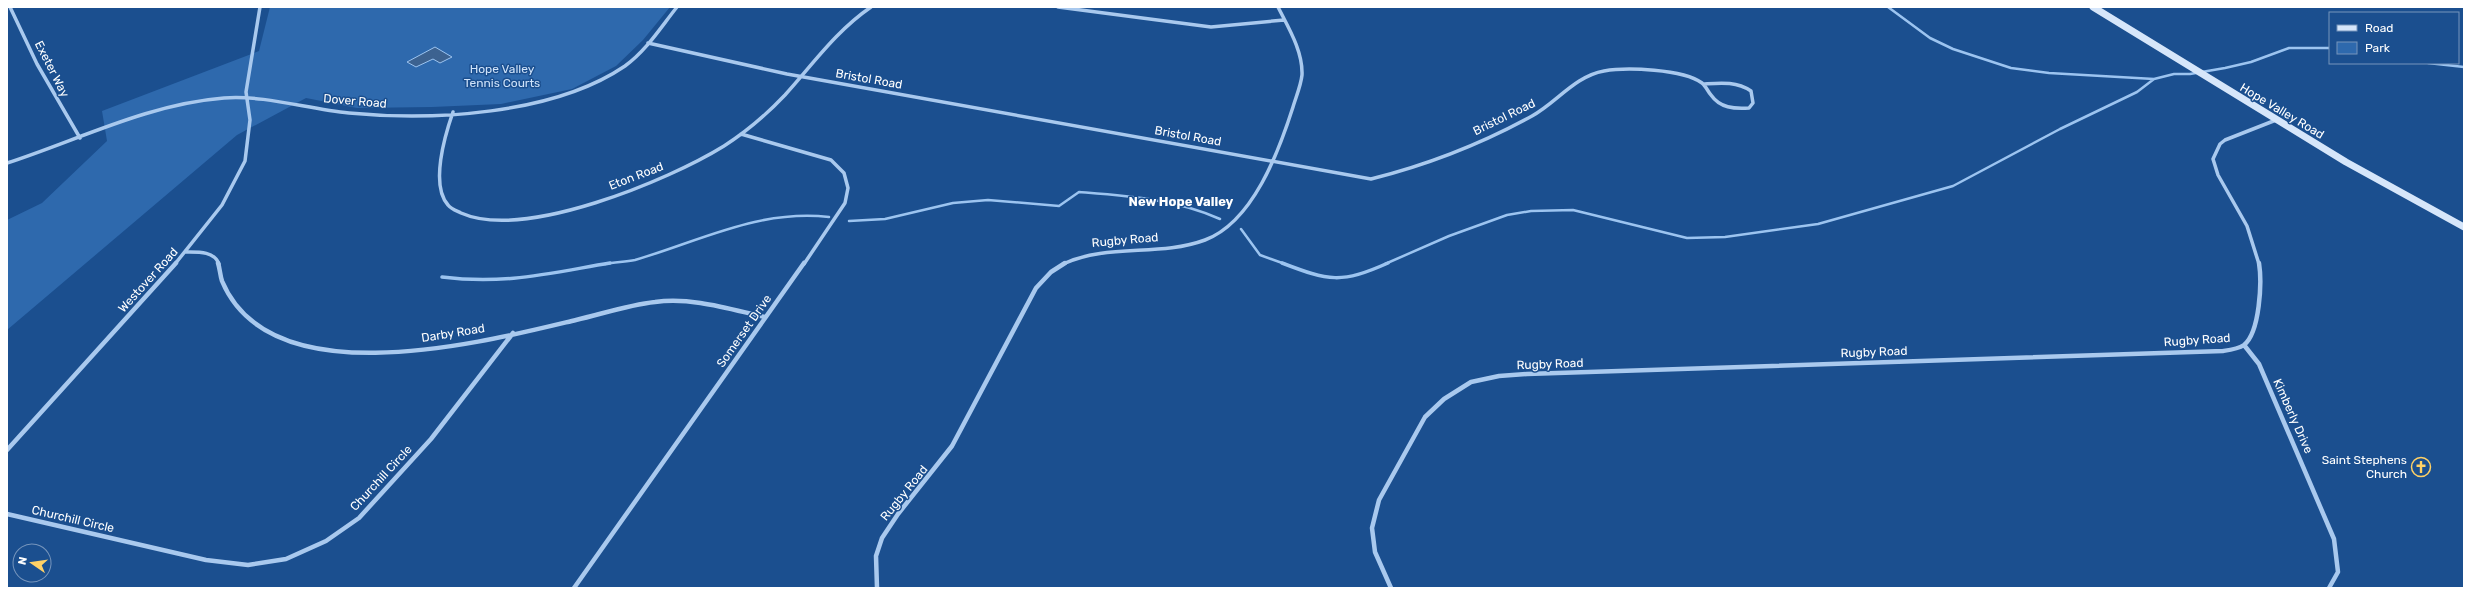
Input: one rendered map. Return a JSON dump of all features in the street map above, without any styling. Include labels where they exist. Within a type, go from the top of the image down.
[{"type":"main road","name":"Hope Valley Road","points":[[2093,7],[2276,120],[2390,187],[2464,227]]},
{"type":"street","name":"Exeter Way","points":[[10,7],[37,64],[80,138]]},
{"type":"street","name":"Westover Road","points":[[7,450],[186,252],[218,214],[242,170],[248,150],[248,96],[246,92],[250,57],[260,7]]},
{"type":"street","name":"Dover Road","points":[[7,163],[80,138],[122,120],[162,108],[204,99],[248,96],[273,98],[321,109],[361,114],[453,112],[518,105],[586,88],[625,66],[648,43],[677,7]]},
{"type":"street","name":"Eton Road","points":[[453,112],[445,139],[439,189],[449,208],[468,217],[486,220],[547,214],[616,195],[686,167],[741,134],[776,104],[842,29],[871,7]]},
{"type":"street","points":[[1058,7],[1205,27],[1221,27],[1284,20]]},
{"type":"street","name":"Rugby Road","points":[[878,588],[875,562],[881,539],[901,510],[931,476],[953,445],[1041,280],[1067,261],[1089,253],[1175,246],[1214,236],[1242,215],[1259,189],[1272,162],[1302,76],[1302,67],[1295,41],[1278,7]]},
{"type":"street","name":"Bristol Road","points":[[648,43],[800,77],[1272,162],[1371,178],[1430,162],[1533,115],[1598,72],[1644,69],[1676,75],[1704,84],[1725,82],[1744,86],[1751,91],[1753,103],[1749,108],[1726,108],[1717,104],[1704,84]]},
{"type":"street","name":"Rugby Road","points":[[1391,588],[1372,541],[1373,522],[1379,500],[1425,417],[1454,392],[1478,379],[1550,373],[2192,352],[2227,350],[2244,345],[2251,335],[2259,303],[2261,272],[2252,236],[2235,201],[2217,173],[2212,159],[2220,144],[2225,140],[2276,120]]},
{"type":"street","name":"Somerset Drive","points":[[574,588],[765,317],[840,214],[849,193],[849,181],[837,164],[824,156],[741,134]]},
{"type":"street","name":"Darby Road","points":[[186,252],[203,252],[215,259],[221,280],[231,297],[246,315],[262,329],[319,350],[356,353],[398,351],[513,333],[634,306],[676,301],[707,304],[765,317]]},
{"type":"street","name":"Churchill Circle","points":[[7,514],[206,560],[248,565],[286,559],[326,541],[359,518],[430,439],[513,333]]},
{"type":"street","name":"Kimberly Drive","points":[[2244,345],[2259,364],[2334,539],[2338,554],[2338,574],[2329,588]]},
{"type":"green space","name":"Hope Valley Tennis Courts","points":[[270,7],[670,7],[643,40],[616,66],[572,89],[501,104],[432,107],[357,108],[306,98],[237,135],[7,330],[7,220],[42,203],[107,141],[102,111],[259,51]]},
{"type":"shaded area","points":[[435,47],[452,57],[440,63],[433,59],[416,67],[407,62]]},
{"type":"waterway","points":[[1888,7],[1930,38],[1953,49],[2011,68],[2049,73],[2154,79]]},
{"type":"waterway","points":[[2154,79],[2174,74],[2190,74],[2225,68],[2251,62],[2289,48],[2329,48]]},
{"type":"waterway","points":[[2437,64],[2464,67]]},
{"type":"waterway","points":[[1385,264],[1449,236],[1507,215],[1531,211],[1573,210],[1687,238],[1725,237],[1818,224],[1953,186],[2060,129],[2137,92],[2154,79]]},
{"type":"waterway","points":[[849,221],[885,219],[953,203],[988,200],[1059,206],[1079,192],[1133,197],[1169,203],[1203,212],[1220,219]]},
{"type":"waterway","points":[[605,264],[635,260],[730,228],[754,222],[803,216],[829,217]]},
{"type":"waterway","points":[[1241,229],[1260,255],[1285,264]]},
{"type":"waterway","points":[[442,277],[486,280],[507,279],[610,263]]},
{"type":"waterway","points":[[1282,263],[1312,274],[1335,278],[1358,274],[1388,263]]},
{"type":"place","name":"Saint Stephens Church","points":[[2421,467]]},
{"type":"district","name":"New Hope Valley","points":[[1181,201]]}]
